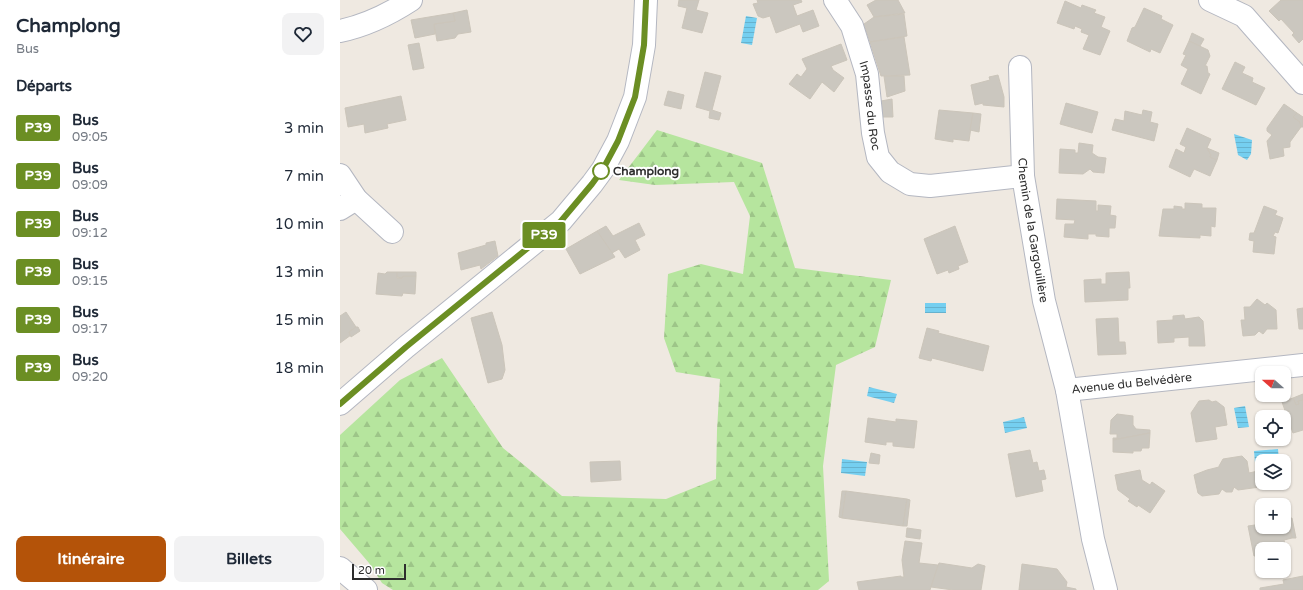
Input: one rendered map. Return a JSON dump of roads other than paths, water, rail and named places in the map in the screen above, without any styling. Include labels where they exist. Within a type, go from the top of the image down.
[{"type":"street","points":[[340,31],[351,29],[398,9],[411,0]]},
{"type":"street","points":[[340,404],[406,347],[561,221],[592,184],[603,169],[618,141],[635,97],[644,45],[646,0]]},
{"type":"street","name":"Impasse du Roc","points":[[835,0],[852,26],[867,74],[873,133],[878,157],[890,172],[910,184],[930,186],[1023,176]]},
{"type":"street","points":[[1210,0],[1244,16],[1303,83]]},
{"type":"street","name":"Chemin de la Gargouillère","points":[[1020,67],[1023,176],[1044,301],[1068,390]]},
{"type":"street","points":[[340,175],[348,204],[392,232]]},
{"type":"street","name":"Avenue du Belvédère","points":[[1106,590],[1093,539],[1068,390],[1303,366]]},
{"type":"street","points":[[340,568],[366,590]]},
{"type":"water","points":[[746,16],[757,18],[752,45],[741,43]]},
{"type":"water","points":[[1234,134],[1252,140],[1251,154],[1247,160],[1238,155]]},
{"type":"water","points":[[925,303],[946,303],[946,313],[925,313]]},
{"type":"water","points":[[869,387],[897,394],[894,403],[867,396]]},
{"type":"water","points":[[1245,406],[1249,427],[1238,428],[1234,408]]},
{"type":"water","points":[[1024,417],[1027,428],[1005,433],[1003,422]]},
{"type":"water","points":[[1278,449],[1278,454],[1255,454],[1255,463],[1254,451]]},
{"type":"water","points":[[842,459],[867,462],[865,476],[841,473]]},
{"type":"place","name":"Champlong","points":[[601,171]]}]
